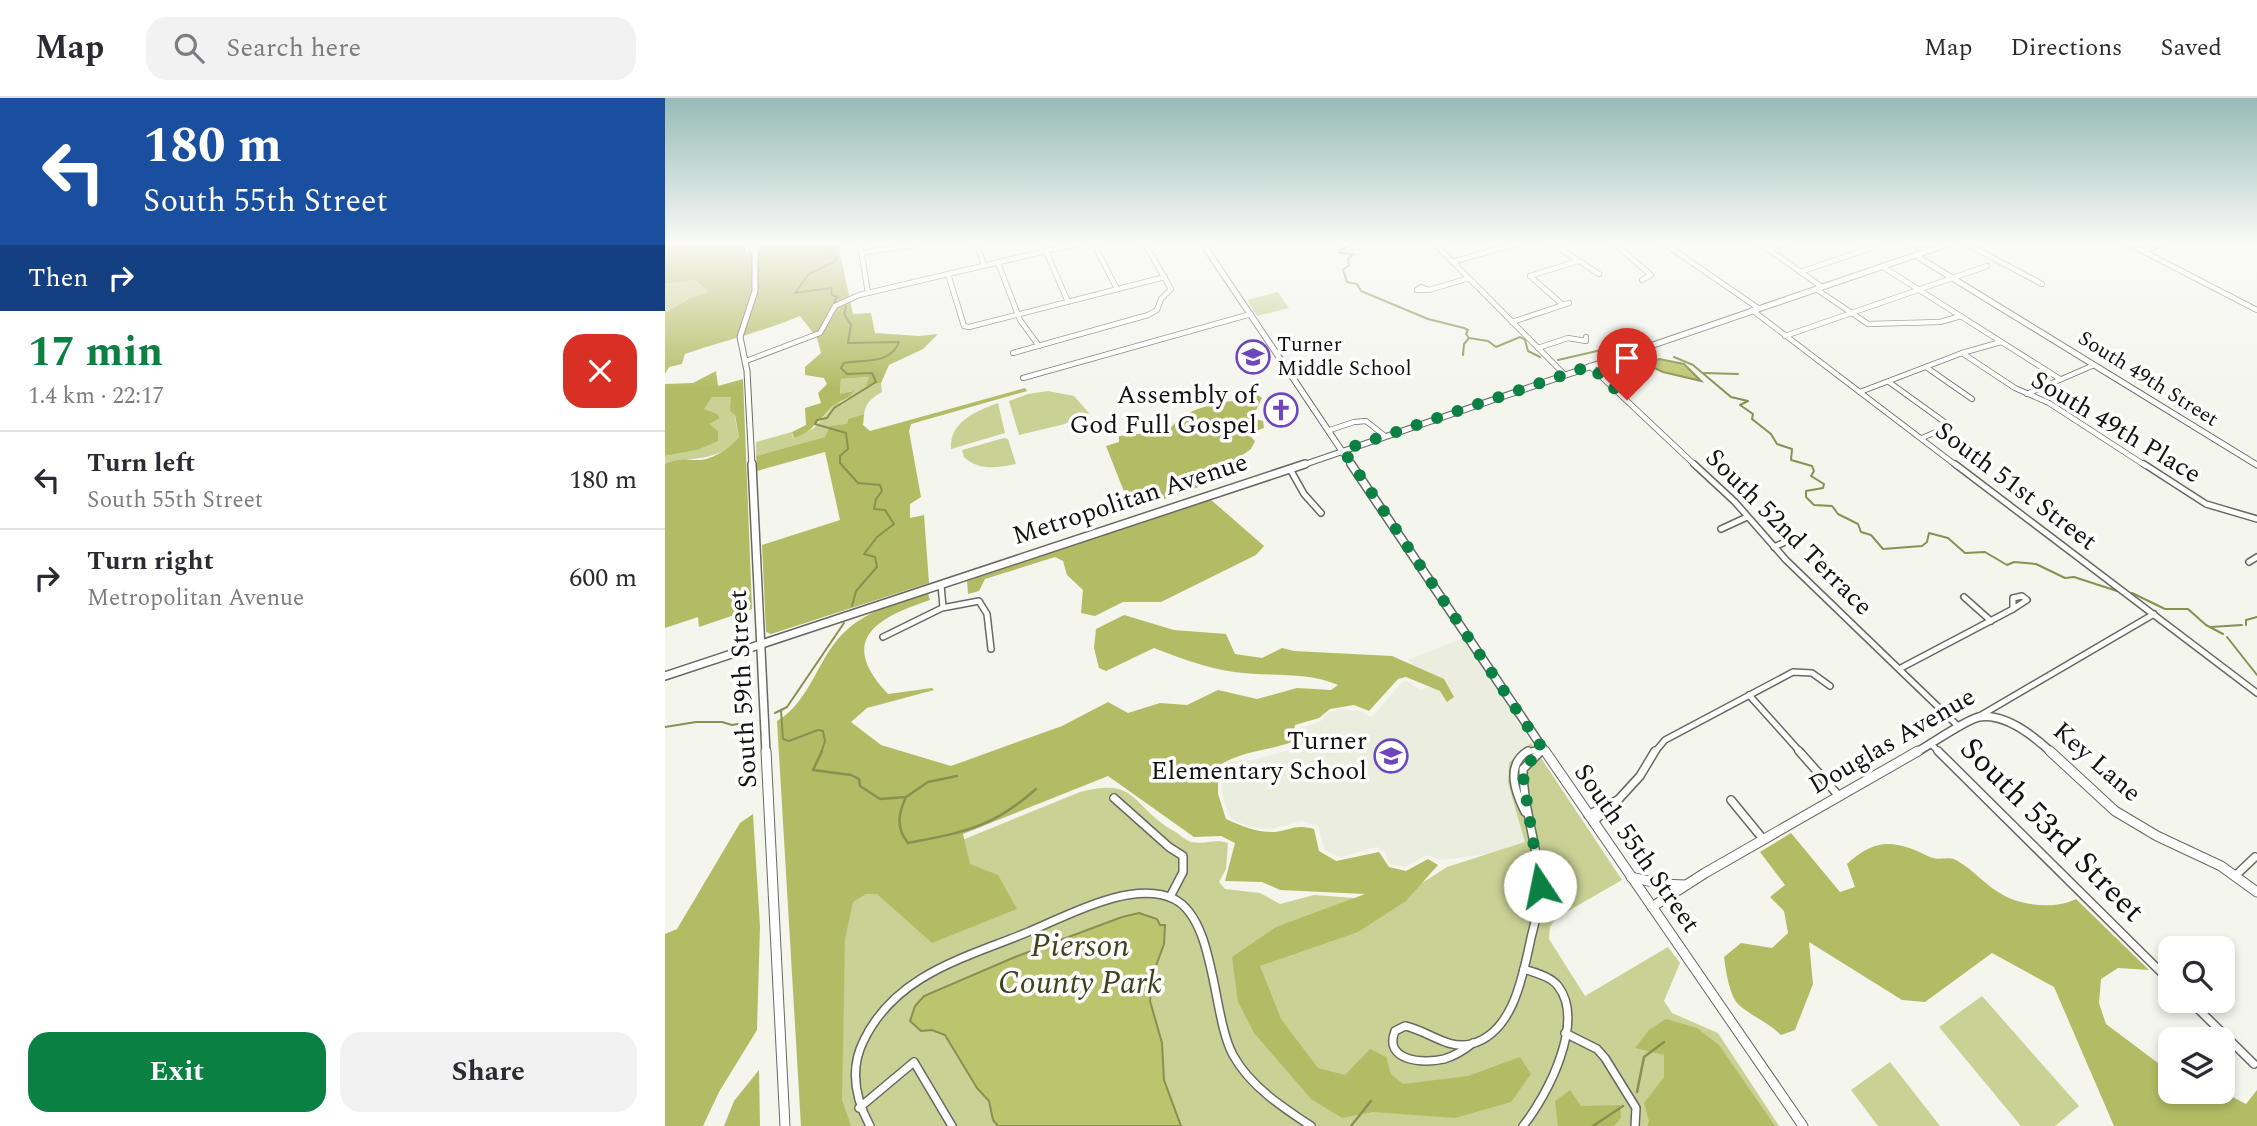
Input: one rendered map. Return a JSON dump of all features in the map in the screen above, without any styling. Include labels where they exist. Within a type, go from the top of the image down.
[{"type":"street","name":"South 59th Street","points":[[755,292],[740,337],[746,361],[785,1126]]},
{"type":"street","points":[[746,361],[814,337],[826,327],[835,306],[872,292]]},
{"type":"street","points":[[954,292],[964,326],[968,327],[1106,292]]},
{"type":"street","points":[[1009,292],[1017,315],[1039,346]]},
{"type":"street","points":[[1063,292],[1067,302]]},
{"type":"street","points":[[1013,353],[1148,315],[1157,310],[1161,299],[1168,292]]},
{"type":"street","name":"South 55th Street","points":[[1236,292],[1542,748],[1803,1126]]},
{"type":"street","points":[[1483,292],[1565,374]]},
{"type":"street","points":[[1548,292],[1563,305]]},
{"type":"street","name":"South 51st Street","points":[[1735,292],[1785,336],[2257,693]]},
{"type":"street","name":"Metropolitan Avenue","points":[[665,676],[1290,469],[1807,292]]},
{"type":"street","points":[[1824,292],[1868,324],[1940,322],[1961,316]]},
{"type":"street","points":[[1785,336],[1909,292]]},
{"type":"street","points":[[1922,292],[2060,379]]},
{"type":"street","name":"South 49th Street","points":[[1975,292],[2257,465]]},
{"type":"street","points":[[2222,292],[2257,310]]},
{"type":"street","points":[[1512,322],[1569,303]]},
{"type":"street","points":[[1023,378],[1251,314]]},
{"type":"street","points":[[1538,348],[1571,337]]},
{"type":"street","points":[[1860,392],[1962,353],[2001,342]]},
{"type":"street","name":"South 49th Place","points":[[1962,353],[2027,394],[2049,403],[2206,504],[2257,519]]},
{"type":"street","points":[[2027,394],[2094,365]]},
{"type":"street","name":"South 52nd Terrace","points":[[1590,366],[1735,502],[1774,547],[1959,727]]},
{"type":"street","points":[[1926,367],[1972,399]]},
{"type":"street","points":[[1889,382],[1950,426],[1922,438]]},
{"type":"street","points":[[1330,430],[1368,421],[1385,436]]},
{"type":"street","points":[[1290,469],[1304,494],[1321,513]]},
{"type":"street","points":[[1721,528],[1747,517]]},
{"type":"street","points":[[1774,547],[1794,538]]},
{"type":"street","points":[[2249,562],[2257,557]]},
{"type":"street","points":[[941,585],[943,607]]},
{"type":"street","points":[[1964,597],[1991,621]]},
{"type":"street","points":[[883,637],[943,607],[963,600],[979,601],[987,614],[991,649]]},
{"type":"street","points":[[1899,669],[2013,609]]},
{"type":"street","name":"Douglas Avenue","points":[[1652,907],[1838,795],[2154,614]]},
{"type":"street","points":[[1590,818],[1609,810],[1640,776],[1665,740],[1793,672],[1812,673],[1830,686]]},
{"type":"street","points":[[1749,695],[1838,795]]},
{"type":"street","name":"Key Lane","points":[[1978,717],[2005,721],[2034,736],[2115,811],[2235,876],[2257,892]]},
{"type":"street","name":"South 53rd Street","points":[[1930,743],[2158,969]]},
{"type":"street","points":[[1473,1044],[1448,1044],[1405,1026],[1395,1031],[1391,1041],[1395,1053],[1399,1056],[1427,1061],[1454,1055],[1473,1044],[1492,1031],[1509,1010],[1524,969],[1540,886],[1527,814],[1523,769],[1530,759],[1539,755],[1542,748]]},
{"type":"street","points":[[1114,798],[1183,856],[1185,866],[1170,897]]},
{"type":"street","points":[[1731,800],[1763,839]]},
{"type":"street","points":[[2235,876],[2255,857]]},
{"type":"street","points":[[1631,877],[1661,884],[1686,885]]},
{"type":"street","points":[[870,1126],[859,1108],[853,1084],[863,1040],[883,1009],[909,984],[959,959],[1094,905],[1136,893],[1170,897],[1182,904],[1199,928],[1220,1024],[1233,1056],[1259,1088],[1311,1126]]},
{"type":"street","points":[[1523,1126],[1538,1109],[1551,1086],[1565,1033],[1566,1001],[1556,983],[1524,969]]},
{"type":"street","points":[[2202,1013],[2254,1064]]},
{"type":"street","points":[[1565,1033],[1597,1049],[1605,1058],[1636,1108],[1635,1126]]},
{"type":"street","points":[[859,1108],[914,1062],[952,1126]]},
{"type":"shaded area","points":[[848,292],[853,314],[871,313],[875,333],[919,336],[938,334],[923,349],[889,365],[881,383],[866,386],[869,377],[841,379],[840,394],[854,391],[832,407],[811,429],[794,438],[792,432],[806,425],[805,408],[821,403],[818,393],[827,384],[824,378],[805,375],[805,367],[821,353],[817,338],[800,316],[685,354],[682,364],[669,367],[665,374],[665,313],[692,297],[705,294]]},
{"type":"shaded area","points":[[1659,359],[1684,364],[1701,381],[1663,372],[1648,365]]},
{"type":"shaded area","points":[[716,371],[718,386],[743,379],[752,609],[699,627],[698,617],[665,628],[665,464],[678,460],[710,458],[727,449],[739,437],[735,415],[730,411],[731,397],[712,397],[704,409],[720,418],[709,424],[718,431],[718,441],[697,450],[665,456],[665,384],[693,383]]},
{"type":"shaded area","points":[[1025,388],[1027,391],[911,424],[909,431],[921,497],[910,504],[910,518],[924,515],[929,583],[771,634],[766,632],[762,545],[840,520],[825,452],[757,471],[756,456],[825,437],[830,426],[847,424],[848,419],[864,414],[863,425],[870,431]]},
{"type":"shaded area","points":[[1258,395],[1262,398],[1255,419],[1263,421],[1264,428],[1248,434],[1255,441],[1251,449],[1237,459],[1247,470],[1153,503],[1138,503],[1127,499],[1106,446],[1119,442],[1119,436],[1168,431],[1177,421],[1198,409]]},
{"type":"shaded area","points":[[1210,499],[1264,546],[1256,555],[1161,602],[1123,602],[1095,616],[1081,613],[1083,590],[1067,575],[1063,561],[1055,557],[985,579],[979,591],[968,594],[967,581]]},
{"type":"shaded area","points":[[928,593],[930,600],[880,623],[865,645],[865,659],[873,675],[888,694],[932,688],[934,690],[867,708],[851,722],[881,745],[951,766],[1062,726],[1108,702],[1128,713],[1160,703],[1187,705],[1218,690],[1257,699],[1297,688],[1331,690],[1338,685],[1300,676],[1224,670],[1154,648],[1106,671],[1099,668],[1094,648],[1096,629],[1124,615],[1174,630],[1226,634],[1235,654],[1262,658],[1282,648],[1294,651],[1392,656],[1444,679],[1454,697],[1447,702],[1440,691],[1406,677],[1398,679],[1369,711],[1354,705],[1330,709],[1319,718],[1295,725],[1292,742],[1245,754],[1218,766],[1218,794],[1226,819],[1262,831],[1275,832],[1297,827],[1314,829],[1319,851],[1336,861],[1379,852],[1389,867],[1406,871],[1428,859],[1438,865],[1406,901],[1358,932],[1260,966],[1281,1019],[1318,1068],[1345,1075],[1370,1049],[1386,1057],[1391,1074],[1403,1084],[1468,1076],[1520,1057],[1531,1074],[1511,1102],[1455,1118],[1373,1112],[1342,1118],[1311,1099],[1254,1033],[1238,1002],[1232,957],[1276,927],[1365,894],[1280,890],[1262,882],[1225,881],[1235,843],[1221,836],[1194,837],[1108,776],[963,834],[970,864],[998,875],[1017,909],[932,943],[877,894],[866,894],[853,902],[845,939],[842,1100],[851,1126],[801,1126],[777,721],[799,702],[838,638],[849,628],[877,611]]},
{"type":"shaded area","name":"Turner Elementary School","points":[[1463,638],[1531,743],[1522,749],[1508,783],[1526,842],[1489,854],[1440,860],[1427,855],[1405,867],[1389,864],[1384,851],[1377,847],[1341,857],[1325,851],[1318,826],[1302,821],[1272,829],[1247,826],[1230,818],[1222,794],[1223,768],[1229,761],[1252,760],[1297,748],[1297,729],[1321,721],[1328,713],[1340,709],[1361,711],[1370,717],[1402,682],[1408,681],[1420,690],[1431,687],[1417,676],[1408,660]]},
{"type":"shaded area","points":[[753,814],[760,927],[757,1030],[719,1092],[703,1126],[665,1126],[665,934],[677,929],[740,823]]},
{"type":"shaded area","points":[[1791,833],[1840,892],[1855,887],[1847,864],[1867,849],[1887,844],[1907,847],[1933,858],[1956,860],[2006,897],[2016,901],[2057,905],[2076,899],[2149,970],[2118,968],[2101,979],[2099,1003],[2106,1024],[2158,1063],[2158,1104],[2235,1104],[2235,1098],[2246,1104],[2257,1090],[2257,1126],[2114,1126],[2054,987],[1992,953],[1925,1002],[1902,1000],[1809,942],[1813,984],[1795,1030],[1781,1035],[1736,1001],[1724,957],[1741,943],[1772,948],[1788,933],[1784,911],[1770,897],[1785,885],[1760,852]]},
{"type":"shaded area","points":[[1139,913],[1165,925],[1164,944],[1153,974],[1150,1001],[1162,1043],[1164,1080],[1181,1126],[998,1126],[993,1120],[989,1101],[977,1088],[945,1035],[932,1030],[921,1031],[910,1021],[915,1006],[924,996],[1015,957]]},
{"type":"shaded area","points":[[1666,1019],[1697,1028],[1719,1045],[1775,1126],[1647,1126],[1649,1121],[1644,1103],[1664,1077],[1664,1055],[1635,1048],[1649,1030]]},
{"type":"shaded area","points":[[759,1070],[760,1126],[724,1126],[734,1101]]},
{"type":"shaded area","points":[[1570,1090],[1581,1106],[1620,1105],[1621,1118],[1614,1126],[1558,1126],[1555,1101]]},
{"type":"green space","points":[[665,292],[707,292],[692,297],[665,313]]},
{"type":"green space","points":[[1278,292],[1289,308],[1257,316],[1247,300]]},
{"type":"green space","points":[[870,377],[867,386],[881,383],[882,392],[870,401],[864,414],[848,419],[847,424],[826,437],[756,456],[756,442],[792,432],[793,438],[814,428],[835,404],[847,400],[852,391],[840,395],[841,379]]},
{"type":"green space","points":[[1048,391],[1074,396],[1089,413],[1065,424],[1019,435],[1009,401]]},
{"type":"green space","points":[[712,397],[731,397],[739,437],[714,455],[665,464],[665,456],[697,450],[708,424],[720,418],[703,410]]},
{"type":"green space","points":[[998,403],[1005,433],[951,449],[954,432],[965,419]]},
{"type":"green space","points":[[1008,439],[1016,464],[982,466],[964,457],[962,450]]},
{"type":"green space","name":"Pierson County Park","points":[[1531,743],[1622,880],[1556,918],[1550,927],[1549,939],[1585,996],[1668,947],[1680,963],[1664,1001],[1672,1013],[1718,1033],[1779,1126],[810,1126],[795,908],[1080,792],[1099,788],[1113,788],[1132,796],[1158,820],[1189,841],[1228,843],[1226,869],[1219,882],[1225,889],[1260,893],[1280,904],[1314,895],[1368,899],[1411,890],[1447,867],[1525,842],[1508,783],[1509,763]]},
{"type":"green space","points":[[1982,996],[2079,1106],[2055,1126],[2021,1126],[1939,1027]]},
{"type":"green space","points":[[1890,1062],[1940,1126],[1878,1126],[1851,1090]]},
{"type":"waterway","points":[[796,292],[802,292]]},
{"type":"waterway","points":[[832,292],[837,297],[834,303]]},
{"type":"waterway","points":[[1363,292],[1428,319],[1464,328],[1468,330],[1466,334],[1469,338]]},
{"type":"waterway","points":[[846,306],[844,314],[851,325],[848,343],[899,342],[895,349],[883,358],[844,363],[841,368],[847,374],[872,373],[876,382],[834,408],[827,418],[817,420],[815,424],[846,433],[848,449],[840,456],[840,463],[858,483],[880,485],[882,491],[876,499],[874,509],[885,510],[894,524],[877,537],[864,554],[875,557],[877,567],[856,591],[852,606]]},
{"type":"waterway","points":[[1469,338],[1488,341],[1496,347],[1520,337],[1525,340],[1528,351],[1540,357]]},
{"type":"waterway","points":[[1463,355],[1464,344],[1469,338]]},
{"type":"waterway","points":[[1558,360],[1610,348],[1626,350]]},
{"type":"waterway","points":[[1632,355],[1640,358]]},
{"type":"waterway","points":[[1674,357],[1693,365],[1731,397],[1748,401],[1740,405],[1753,414],[1752,419],[1771,434],[1777,444],[1792,449],[1791,460],[1812,466],[1814,471],[1811,476],[1824,484],[1823,488],[1806,491],[1806,497],[1814,505],[1832,506],[1838,514],[1858,524],[1861,532],[1871,535],[1883,549],[1922,546],[1927,542],[1929,533],[1948,538],[1965,553],[1985,552],[2007,565],[2014,562],[2036,564],[2065,578],[2074,577],[2117,591]]},
{"type":"waterway","points":[[1704,373],[1738,374]]},
{"type":"waterway","points":[[2132,593],[2165,609],[2188,609],[2206,625],[2223,634]]},
{"type":"waterway","points":[[2246,625],[2246,620],[2257,617]]},
{"type":"waterway","points":[[775,713],[787,707],[844,623]]},
{"type":"waterway","points":[[2211,627],[2242,625]]},
{"type":"waterway","points":[[2227,637],[2257,675]]},
{"type":"waterway","points":[[781,711],[783,739],[789,741],[818,730],[823,731],[825,741],[821,753]]},
{"type":"waterway","points":[[665,727],[696,722],[722,722],[732,725],[755,721]]},
{"type":"waterway","points":[[822,751],[813,770],[851,775],[859,779],[860,786],[880,799],[906,797]]},
{"type":"waterway","points":[[906,797],[928,782],[957,776]]},
{"type":"waterway","points":[[906,797],[899,821],[901,832],[908,843],[977,826],[1005,812],[1036,789]]},
{"type":"waterway","points":[[1637,1092],[1644,1057],[1664,1042]]},
{"type":"waterway","points":[[1351,1126],[1371,1101]]},
{"type":"waterway","points":[[1593,1126],[1623,1106]]},
{"type":"place","name":"Turner Middle School","points":[[1253,357]]},
{"type":"place","name":"Assembly of God Full Gospel","points":[[1281,410]]},
{"type":"place","name":"Turner Elementary School","points":[[1391,756]]},
{"type":"route","points":[[1540,886],[1527,814],[1523,769],[1530,759],[1539,755],[1542,748],[1343,450],[1590,366],[1627,400]]}]
